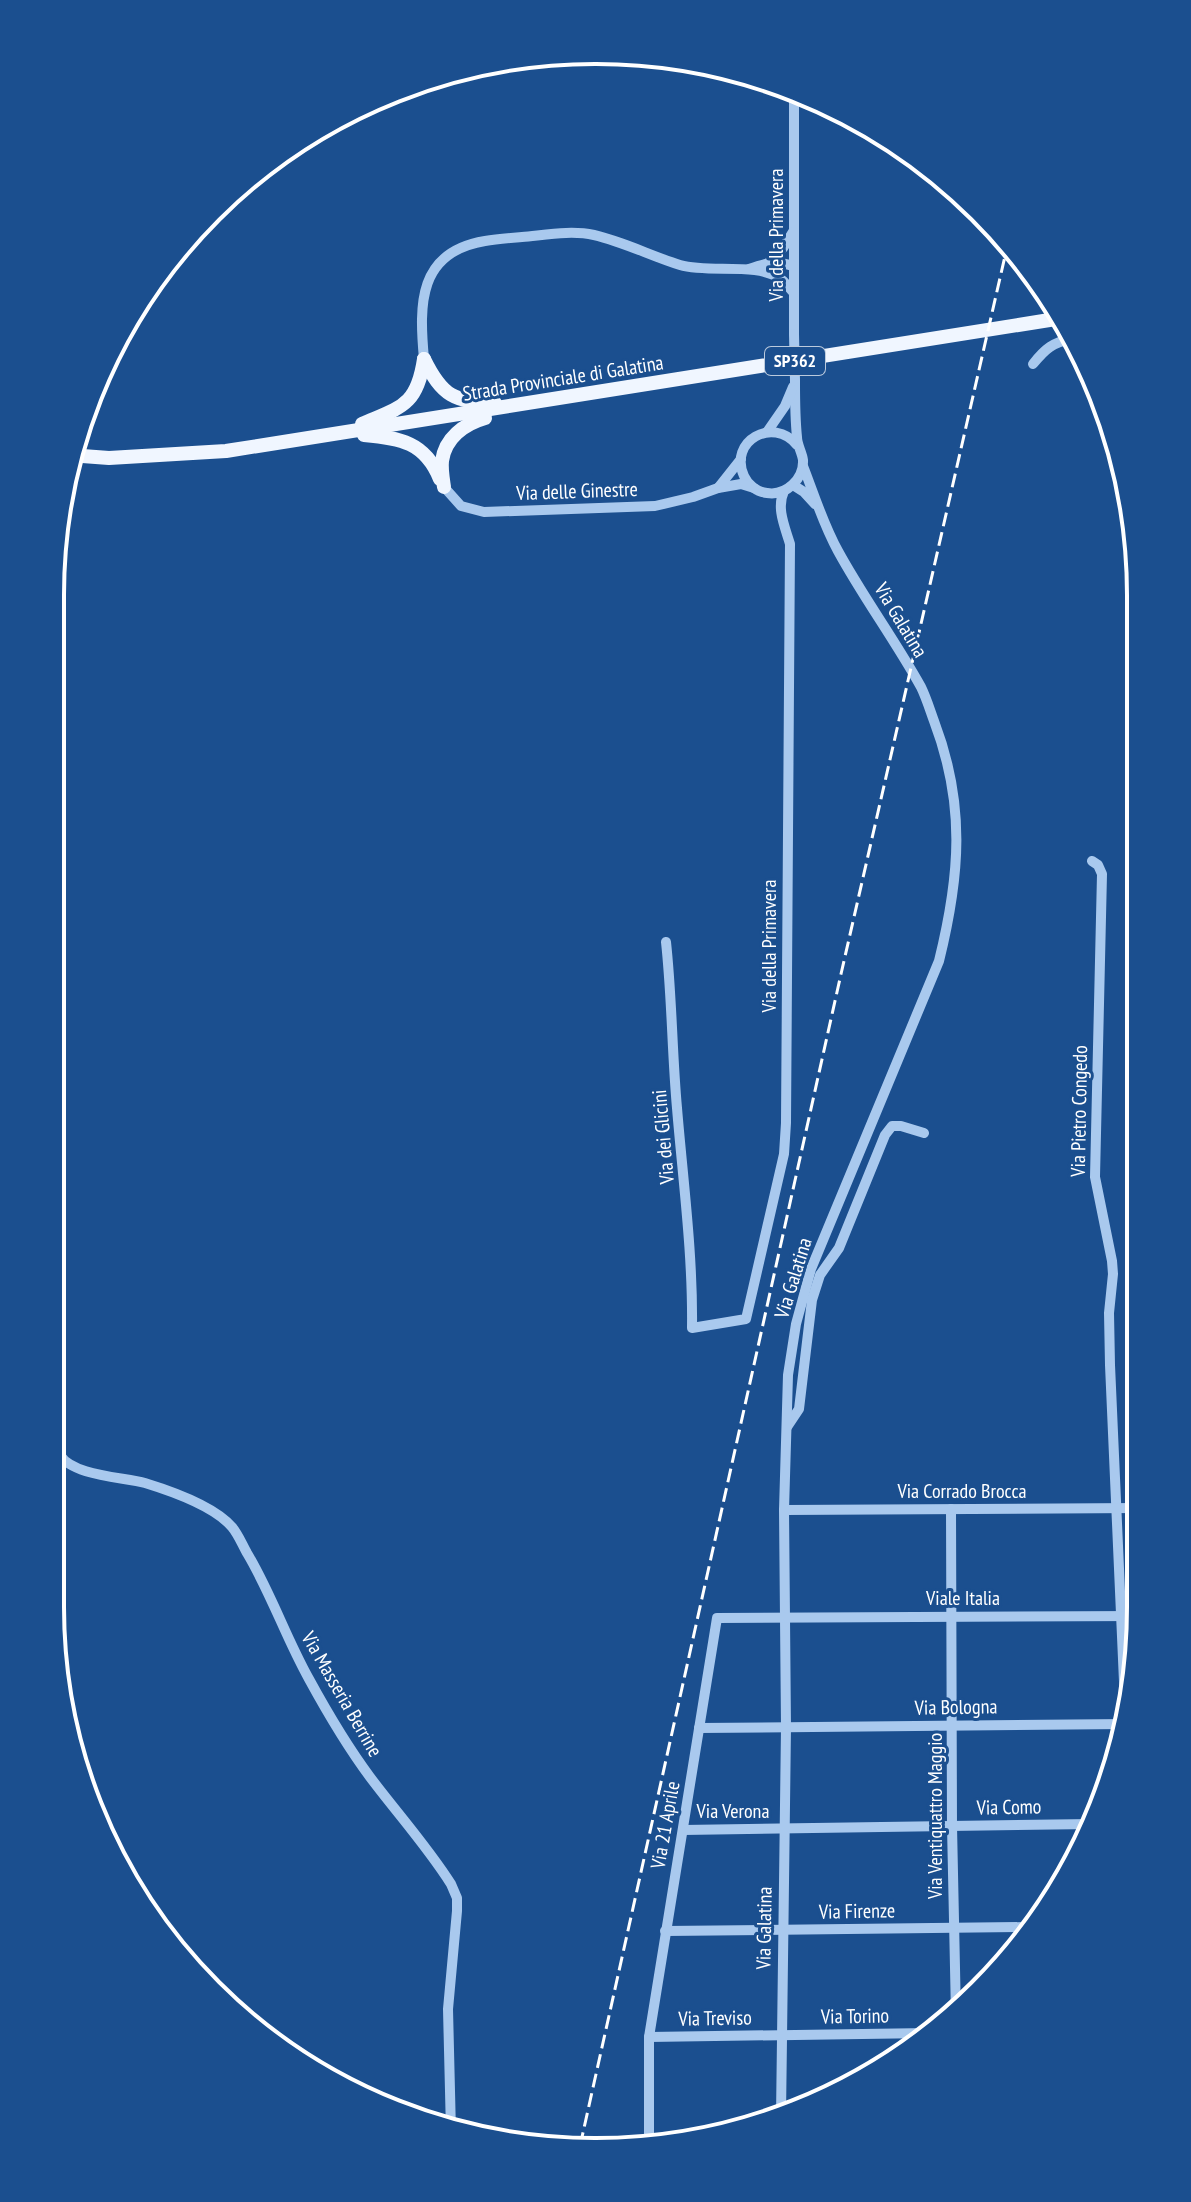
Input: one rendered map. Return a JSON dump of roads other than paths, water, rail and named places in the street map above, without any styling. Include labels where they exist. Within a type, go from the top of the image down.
[{"type":"main road","name":"Strada Provinciale di Galatina","points":[[83,456],[109,458],[226,451],[1050,320]]},
{"type":"main road","points":[[424,359],[434,380],[457,398],[480,403],[529,403]]},
{"type":"main road","points":[[339,433],[394,412],[408,401],[420,382],[424,359]]},
{"type":"main road","points":[[444,487],[442,462],[450,439],[470,422],[529,403]]},
{"type":"main road","points":[[339,433],[403,440],[423,450],[436,468],[444,487]]},
{"type":"street","name":"Via della Primavera","points":[[692,1328],[746,1319],[784,1154],[790,544],[780,499],[799,476],[803,466],[797,445],[795,381],[794,102]]},
{"type":"street","points":[[770,261],[793,232]]},
{"type":"street","points":[[424,359],[420,322],[423,293],[430,276],[443,260],[460,248],[483,241],[563,233],[592,234],[683,266],[747,270],[772,275],[794,293]]},
{"type":"street","points":[[747,270],[770,261],[793,266]]},
{"type":"street","points":[[772,275],[793,266]]},
{"type":"street","points":[[1033,364],[1044,349],[1062,341]]},
{"type":"street","name":"Via della Primavera","points":[[782,517],[745,478],[741,459],[751,439],[767,432],[785,406],[795,381]]},
{"type":"street","points":[[767,432],[784,434],[797,445]]},
{"type":"street","points":[[718,488],[741,459]]},
{"type":"street","name":"Via Galatina","points":[[781,2105],[786,1727],[784,1510],[788,1375],[796,1324],[811,1269],[939,961],[950,919],[956,876],[957,830],[952,779],[922,689],[837,549],[803,466]]},
{"type":"street","name":"Via delle Ginestre","points":[[444,487],[461,506],[484,512],[655,506],[741,484],[757,490]]},
{"type":"street","points":[[757,490],[771,494],[788,488]]},
{"type":"street","name":"Via Galatina","points":[[788,488],[804,492],[818,508]]},
{"type":"street","name":"Via Pietro Congedo","points":[[1092,861],[1102,874],[1095,1177],[1112,1261],[1109,1313],[1124,1661]]},
{"type":"street","name":"Via dei Glicini","points":[[666,942],[693,1282],[692,1328]]},
{"type":"street","points":[[787,1427],[799,1409],[812,1300],[820,1275],[839,1248],[885,1135],[892,1126],[924,1133]]},
{"type":"street","name":"Via Masseria Berrine","points":[[64,1459],[86,1471],[146,1483],[173,1493],[222,1517],[234,1528],[260,1574],[308,1678],[337,1727],[368,1775],[451,1884],[457,1898],[457,1911],[448,2009],[451,2118]]},
{"type":"street","name":"Via Corrado Brocca","points":[[784,1510],[1127,1508]]},
{"type":"street","name":"Via Ventiquattro Maggio","points":[[951,1509],[956,1997]]},
{"type":"street","name":"Viale Italia","points":[[717,1618],[1127,1616]]},
{"type":"street","name":"Via 21 Aprile","points":[[649,2135],[649,2037],[717,1618]]},
{"type":"street","name":"Via Bologna","points":[[699,1728],[1113,1725]]},
{"type":"street","name":"Via Como","points":[[784,1829],[1080,1824]]},
{"type":"street","name":"Via Verona","points":[[683,1830],[784,1829]]},
{"type":"street","name":"Via Firenze","points":[[665,1931],[1019,1927]]},
{"type":"street","name":"Via Torino","points":[[781,2035],[912,2033]]},
{"type":"street","name":"Via Treviso","points":[[649,2037],[781,2035]]},
{"type":"railway","points":[[582,2138],[841,974],[1005,257]]}]
